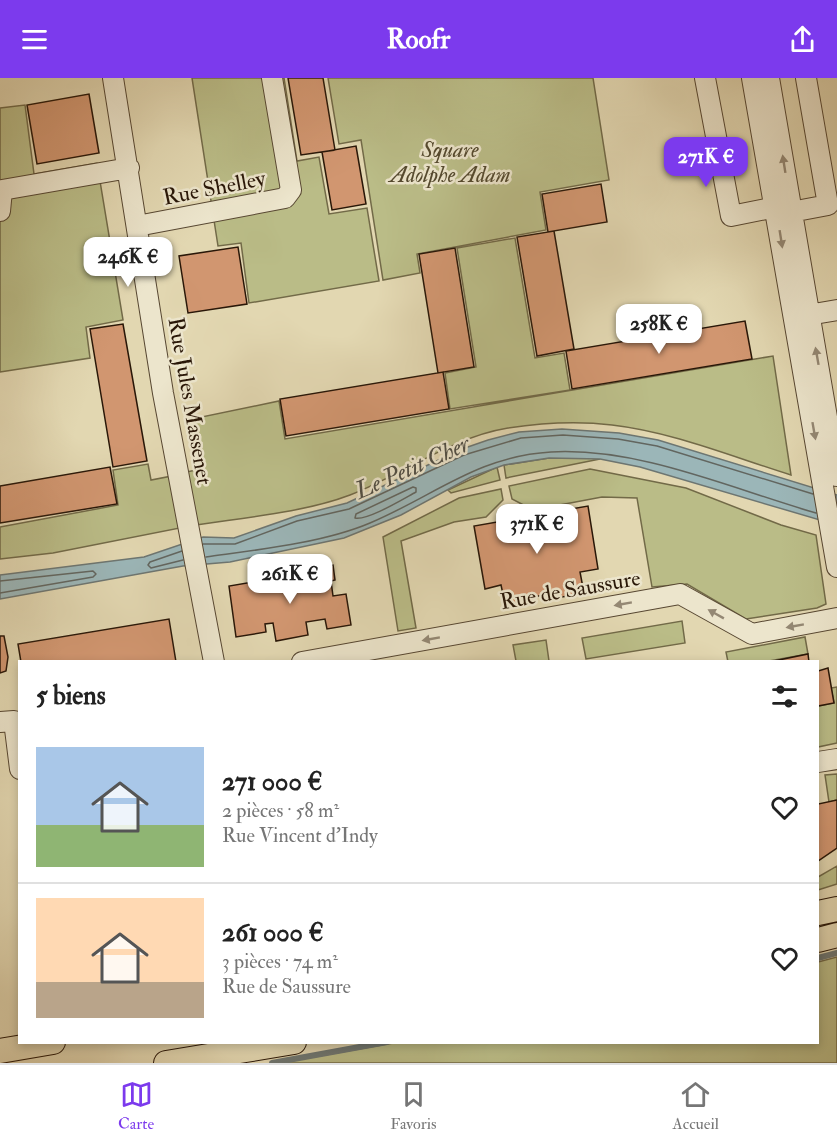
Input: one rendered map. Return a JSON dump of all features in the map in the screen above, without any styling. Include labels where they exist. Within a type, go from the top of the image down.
[{"type":"main road","points":[[819,940],[837,935]]},
{"type":"main road","points":[[0,1051],[41,1044]]},
{"type":"main road","points":[[165,1063],[282,1044]]},
{"type":"street","name":"Rue Jules Massenet","points":[[113,78],[163,393],[214,660]]},
{"type":"street","name":"Rue Shelley","points":[[137,226],[285,198],[291,190],[272,78]]},
{"type":"street","points":[[705,78],[731,216],[828,205],[830,178],[806,78]]},
{"type":"street","points":[[752,78],[784,209]]},
{"type":"street","points":[[769,78],[784,209],[830,479],[830,527],[837,567]]},
{"type":"street","points":[[0,211],[2,190],[129,168]]},
{"type":"street","points":[[802,317],[837,310]]},
{"type":"street","name":"Rue de Saussure","points":[[313,660],[680,594],[752,634],[837,618]]},
{"type":"street","points":[[0,722],[14,721],[18,759]]},
{"type":"street","points":[[819,762],[837,759]]},
{"type":"green space","points":[[192,78],[284,78],[297,161],[319,157],[329,214],[367,208],[379,281],[249,303],[241,243],[218,246]]},
{"type":"green space","name":"Square Adolphe Adam","points":[[328,78],[593,78],[609,180],[540,192],[546,230],[417,254],[420,273],[383,280],[361,140],[339,144]]},
{"type":"green space","points":[[25,105],[34,174],[97,163],[123,320],[86,327],[90,358],[0,372],[0,108]]},
{"type":"green space","points":[[515,238],[535,358],[564,353],[570,390],[450,409],[445,373],[476,367],[457,248]]},
{"type":"green space","points":[[773,356],[791,475],[680,439],[635,428],[586,423],[534,425],[508,428],[467,439],[369,487],[332,501],[292,511],[189,526],[182,473],[196,470],[187,420],[279,401],[285,439]]},
{"type":"green space","points":[[549,458],[600,459],[506,478],[504,465]]},
{"type":"green space","points":[[148,464],[151,480],[172,476],[180,528],[53,553],[0,559],[0,527],[118,505],[113,470]]},
{"type":"green space","points":[[497,467],[500,480],[451,493],[448,490]]},
{"type":"green space","points":[[590,469],[686,488],[781,525],[816,535],[826,604],[817,608],[746,619],[687,584],[652,587],[637,498],[602,497],[533,510],[512,499],[509,486]]},
{"type":"green space","points":[[501,489],[503,500],[486,517],[454,522],[401,541],[416,628],[398,631],[383,537],[459,498]]},
{"type":"green space","points":[[682,621],[685,643],[586,659],[582,638]]},
{"type":"green space","points":[[805,637],[808,654],[775,660],[728,660],[726,652]]},
{"type":"green space","points":[[546,640],[549,660],[516,660],[513,645]]},
{"type":"green space","points":[[837,687],[837,743],[819,747],[819,706],[834,703],[831,688]]},
{"type":"green space","points":[[837,774],[837,800],[829,802],[825,775]]},
{"type":"green space","points":[[837,866],[837,884],[819,890],[819,876]]},
{"type":"green space","points":[[837,957],[837,1063],[279,1063],[388,1044],[819,1044],[819,962]]},
{"type":"water","name":"Le Petit Cher","points":[[562,429],[619,433],[658,440],[837,495],[837,525],[640,467],[600,459],[549,458],[504,465],[471,477],[401,515],[344,538],[230,562],[183,566],[0,599],[0,575],[144,557],[203,537],[234,538],[296,516],[347,503],[462,449],[488,440],[519,432]]},
{"type":"building","points":[[288,78],[323,78],[335,150],[301,155]]},
{"type":"building","points":[[89,94],[99,153],[37,164],[27,105]]},
{"type":"building","points":[[356,146],[366,204],[332,210],[322,152]]},
{"type":"building","points":[[601,184],[607,222],[548,232],[542,194]]},
{"type":"building","points":[[554,231],[574,349],[537,356],[517,237]]},
{"type":"building","points":[[238,247],[247,304],[188,313],[179,256]]},
{"type":"building","points":[[455,248],[474,367],[438,373],[419,254]]},
{"type":"building","points":[[745,321],[752,359],[572,389],[566,351]]},
{"type":"building","points":[[123,324],[147,461],[113,467],[90,329]]},
{"type":"building","points":[[443,372],[449,409],[286,436],[280,399]]},
{"type":"building","points":[[110,467],[117,504],[0,523],[0,486]]},
{"type":"building","points":[[588,506],[598,569],[580,572],[584,593],[557,598],[556,593],[532,597],[534,603],[506,608],[501,585],[485,589],[474,526]]},
{"type":"building","points":[[333,565],[335,580],[331,581],[333,596],[346,594],[351,625],[327,629],[325,619],[306,622],[308,635],[276,641],[273,623],[265,624],[266,632],[236,637],[229,586],[259,581],[261,591],[288,587],[286,572]]},
{"type":"building","points":[[169,619],[176,660],[21,660],[18,644]]},
{"type":"building","points":[[0,636],[4,636],[8,657],[6,671],[0,673]]},
{"type":"building","points":[[808,654],[809,660],[779,660]]},
{"type":"building","points":[[828,668],[834,703],[819,706],[819,671]]},
{"type":"building","points":[[837,800],[837,848],[819,860],[819,804]]},
{"type":"waterway","points":[[819,958],[837,953]]},
{"type":"waterway","points":[[272,1063],[376,1044]]}]
